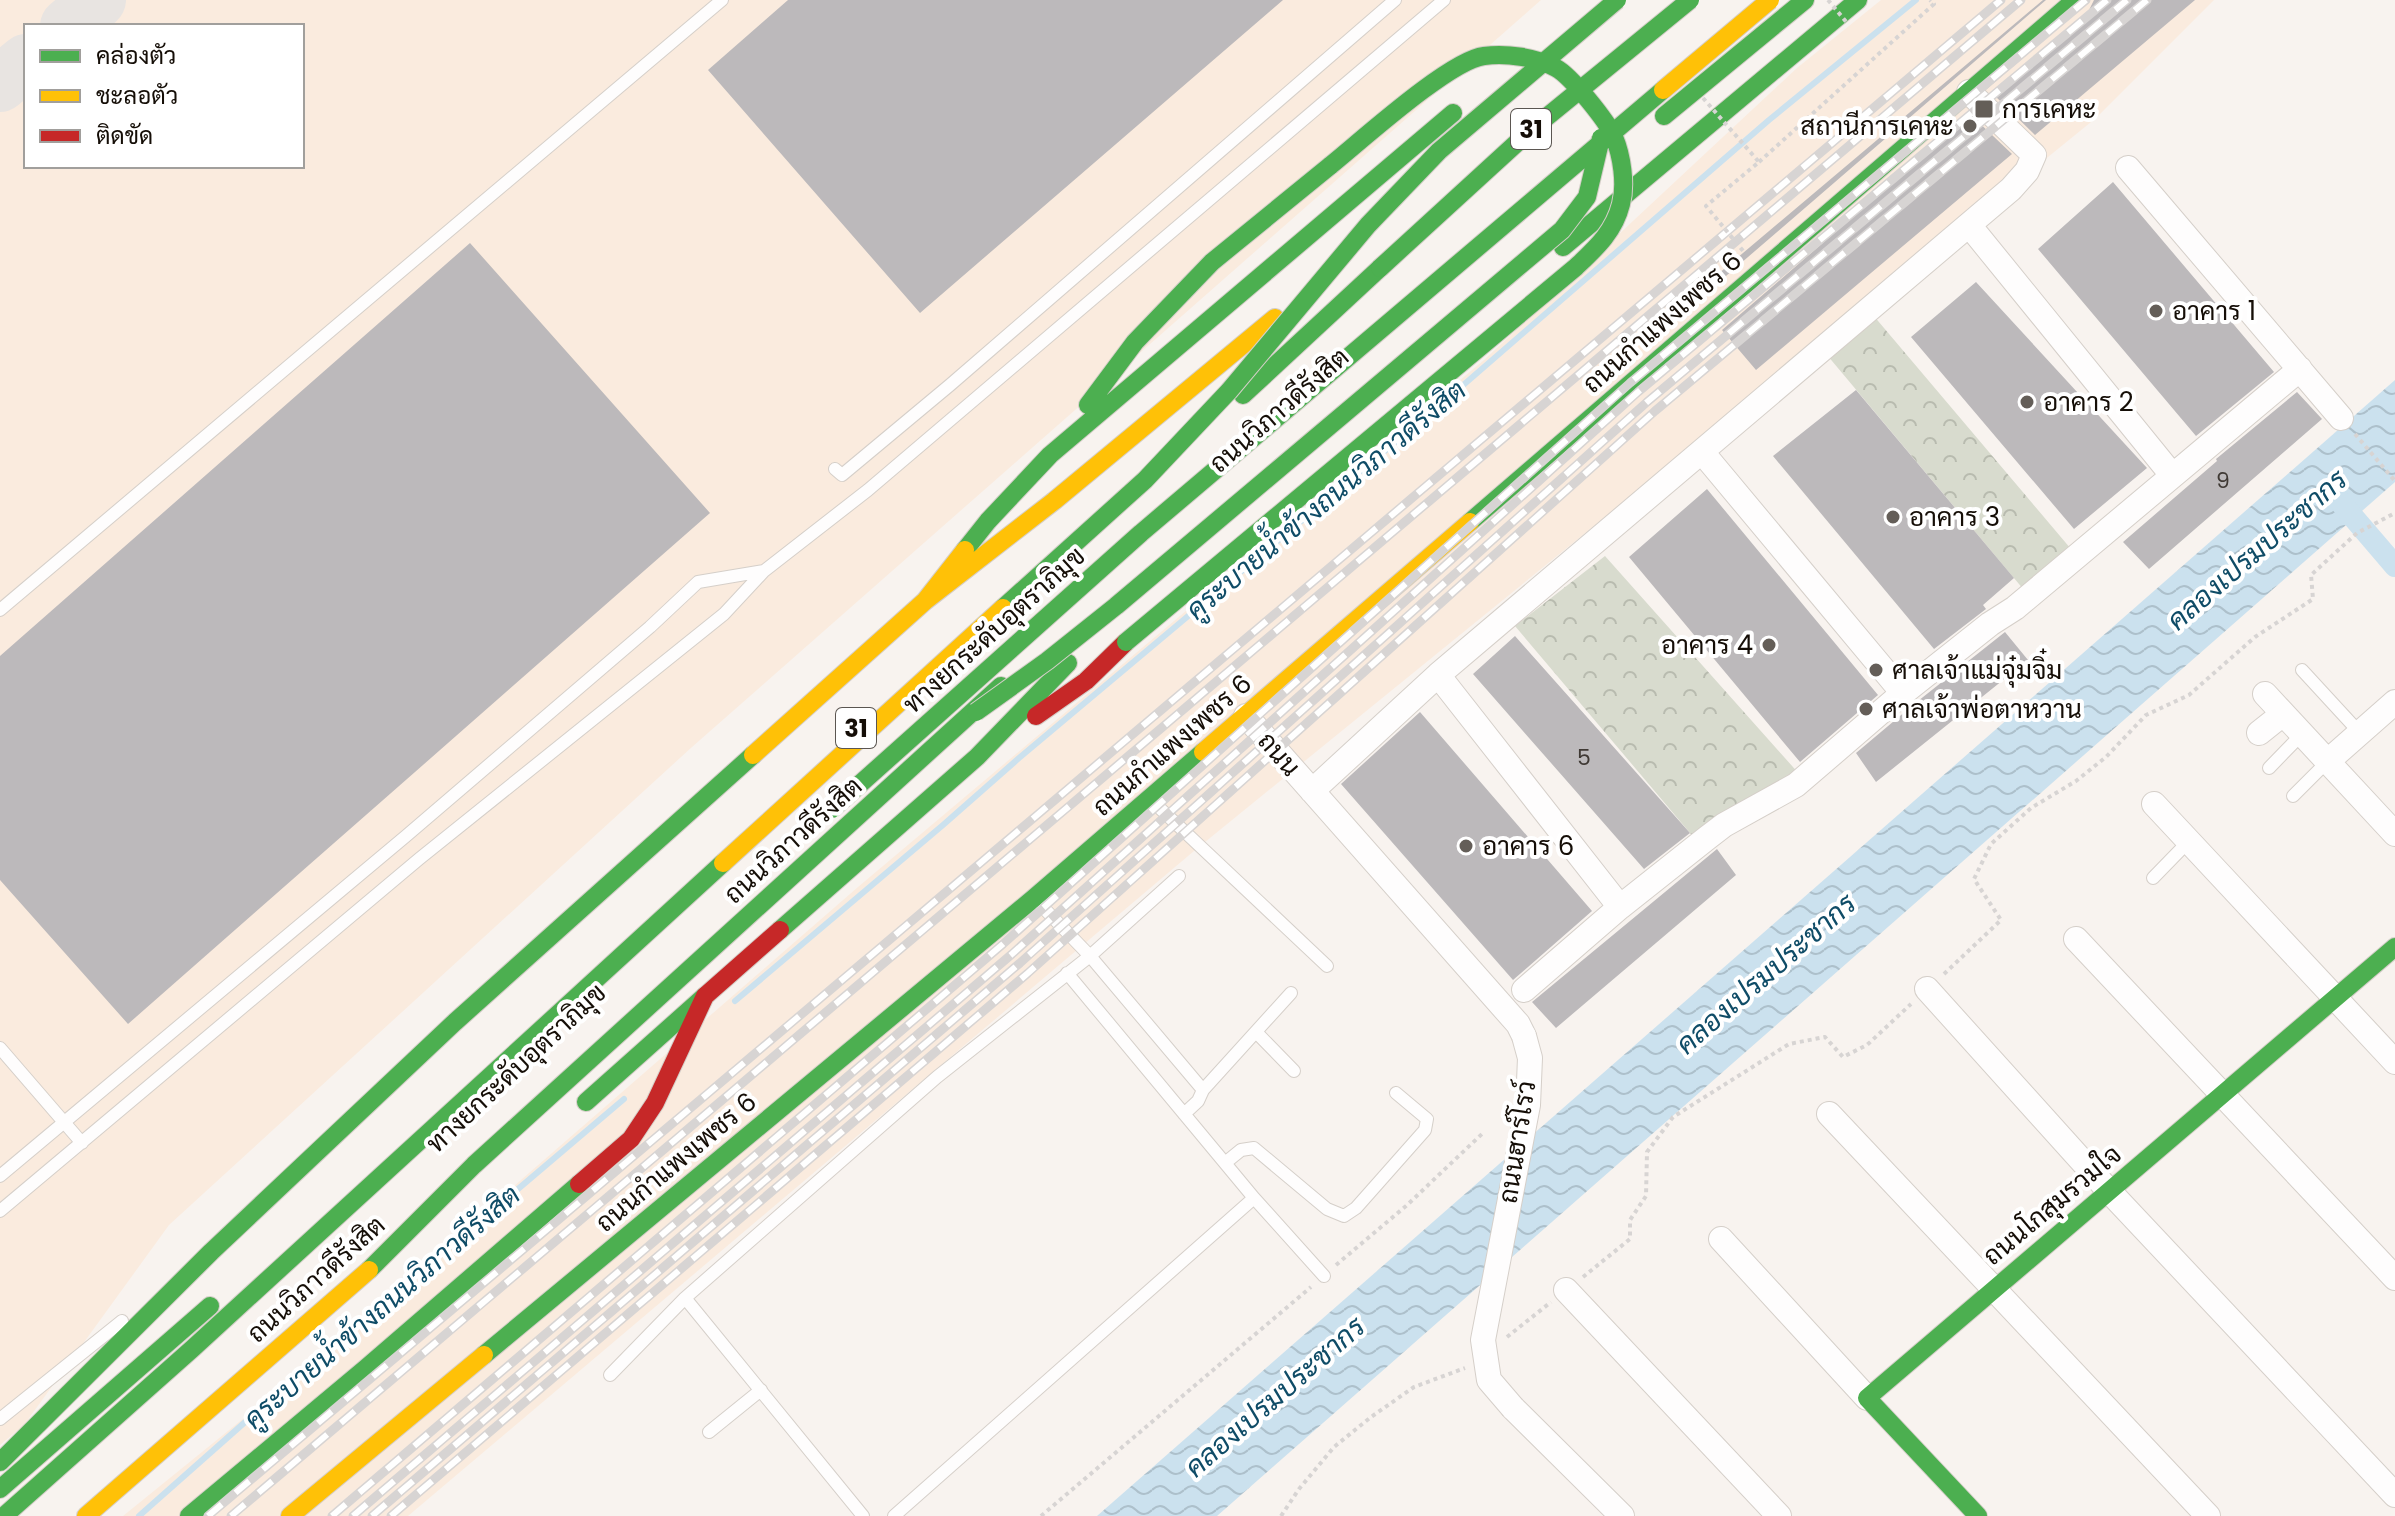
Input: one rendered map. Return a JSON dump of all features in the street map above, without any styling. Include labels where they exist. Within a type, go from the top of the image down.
[{"type":"main road","name":"ทางยกระดับอุตราภิมุข","points":[[1145,480],[1229,391],[1368,225],[1439,151],[1620,0]]},
{"type":"main road","points":[[925,601],[1054,501],[1241,348],[1524,98],[1620,0]]},
{"type":"main road","name":"ทางยกระดับอุตราภิมุข","points":[[4,1516],[192,1349],[1145,480],[1261,380],[1532,129],[1690,0]]},
{"type":"main road","name":"ทางยกระดับอุตราภิมุข","points":[[1602,119],[1601,147],[1587,197],[1562,230],[1068,644],[992,701],[826,814],[1141,533],[1770,0]]},
{"type":"main road","points":[[1565,198],[1805,0]]},
{"type":"main road","points":[[578,1109],[977,757],[1065,666],[1858,0]]},
{"type":"main road","name":"ถนนกำแพงเพชร 6","points":[[290,1516],[1034,898],[2075,0]]},
{"type":"main road","name":"31","points":[[1499,74],[1539,40]]},
{"type":"main road","points":[[977,757],[1086,681],[1126,642],[1564,277],[1608,236],[1621,203],[1623,176],[1614,137],[1583,93],[1557,68],[1521,57],[1483,56],[1456,66],[1212,262],[1135,342],[1050,455]]},
{"type":"main road","name":"ถนนวิภาวดีรังสิต","points":[[259,1263],[447,1099],[817,757],[1219,448],[1667,62]]},
{"type":"main road","name":"31","points":[[0,1462],[211,1252],[455,1022],[925,601],[988,521],[1050,455],[1463,105]]},
{"type":"main road","points":[[1505,248],[1529,228]]},
{"type":"main road","name":"ถนนวิภาวดีรังสิต","points":[[78,1512],[362,1277],[474,1165],[1008,680],[1268,454]]},
{"type":"main road","name":"ถนนโกสุมรวมใจ","points":[[1867,1398],[2395,947]]},
{"type":"main road","points":[[189,1516],[631,1139],[655,1103],[705,996]]},
{"type":"main road","name":"ทางยกระดับอุตราภิมุข","points":[[411,1202],[572,1051]]},
{"type":"main road","name":"31","points":[[362,1277],[408,1254],[429,1236]]},
{"type":"main road","name":"ถนนวิภาวดีรังสิต","points":[[0,1489],[223,1294]]},
{"type":"main road","name":"31","points":[[78,1512],[235,1362]]},
{"type":"main road","points":[[1867,1398],[1978,1516]]},
{"type":"street","points":[[1312,791],[1438,675],[2011,189],[2027,171],[2034,155],[1969,92]]},
{"type":"street","points":[[2128,168],[2348,425]]},
{"type":"street","points":[[1969,225],[2172,475]]},
{"type":"street","points":[[1524,990],[1620,907],[1724,825],[1796,785],[1903,693],[2015,608],[2300,369]]},
{"type":"street","points":[[1702,452],[1903,693]]},
{"type":"street","points":[[1438,675],[1620,907]]},
{"type":"street","points":[[2265,694],[2395,834]]},
{"type":"street","points":[[2328,761],[2395,702]]},
{"type":"street","points":[[2259,733],[2283,714]]},
{"type":"street","name":"ถนน","points":[[1246,716],[1312,791]]},
{"type":"street","name":"ถนนฮาร์โรว์","points":[[1312,791],[1518,1024],[1524,1036],[1530,1058],[1528,1105],[1483,1340],[1489,1380],[1513,1408],[1622,1516]]},
{"type":"street","points":[[2154,804],[2395,1062]]},
{"type":"street","points":[[2076,939],[2395,1278]]},
{"type":"street","points":[[1927,989],[2109,1191],[2395,1495]]},
{"type":"street","points":[[1829,1114],[2208,1516]]},
{"type":"street","points":[[1721,1239],[1867,1398]]},
{"type":"street","points":[[1566,1290],[1779,1516]]},
{"type":"lane","points":[[0,610],[722,0]]},
{"type":"lane","points":[[835,469],[842,475],[950,385],[1395,0]]},
{"type":"lane","points":[[0,1211],[419,859],[724,614],[764,571],[868,490],[1444,0]]},
{"type":"lane","points":[[950,385],[967,405]]},
{"type":"lane","points":[[0,1176],[650,627],[698,582],[764,571]]},
{"type":"lane","points":[[2302,670],[2360,733]]},
{"type":"lane","points":[[2269,768],[2302,734]]},
{"type":"lane","points":[[2293,796],[2328,761]]},
{"type":"lane","points":[[1150,799],[1327,966]]},
{"type":"lane","points":[[2153,878],[2188,842]]},
{"type":"lane","points":[[610,1375],[685,1298],[937,1077],[1090,956],[1179,876]]},
{"type":"lane","points":[[1034,898],[1090,956],[1203,1090]]},
{"type":"lane","points":[[1067,973],[1254,1198],[1324,1276]]},
{"type":"lane","points":[[1184,1114],[1291,993]]},
{"type":"lane","points":[[1256,1032],[1294,1071]]},
{"type":"lane","points":[[0,1048],[82,1143]]},
{"type":"lane","points":[[1225,1163],[1241,1150],[1254,1148],[1327,1209],[1344,1216],[1356,1208],[1425,1130],[1427,1119],[1396,1093]]},
{"type":"lane","points":[[894,1516],[1254,1198]]},
{"type":"lane","points":[[0,1419],[211,1252]]},
{"type":"lane","points":[[685,1298],[863,1516]]},
{"type":"lane","points":[[709,1432],[761,1390]]},
{"type":"path","points":[[1828,0],[1848,24]]},
{"type":"path","points":[[1744,252],[1706,206],[1934,4],[1930,0]]},
{"type":"path","points":[[1699,93],[1759,162]]},
{"type":"path","points":[[2348,425],[2393,478]]},
{"type":"path","points":[[1502,1341],[1630,1239],[1630,1220],[1646,1196],[1647,1152],[1673,1117],[1789,1044],[1825,1037],[1843,1057],[1867,1045],[2001,920],[1974,879],[1991,844],[2031,808],[2076,781],[2106,757],[2146,715],[2189,695],[2255,637],[2313,599],[2311,575],[2357,533],[2395,513]]},
{"type":"path","points":[[1041,1516],[1406,1206],[1483,1133]]},
{"type":"path","points":[[1281,1516],[1334,1447],[1371,1417],[1414,1387],[1467,1367]]},
{"type":"shaded area","points":[[0,0],[1541,0],[692,747],[169,1225],[24,1425],[0,1445]]},
{"type":"shaded area","points":[[1881,0],[2214,0],[2096,118],[1194,851],[408,1516],[123,1516],[292,1379],[858,887],[1484,360],[1797,68]]},
{"type":"green space","points":[[1873,315],[2071,549],[2024,590],[1827,355]]},
{"type":"green space","points":[[1605,556],[1801,776],[1696,840],[1515,626]]},
{"type":"water","name":"คลองเปรมประชากร","points":[[2395,380],[2395,482],[1217,1516],[1097,1516]]},
{"type":"building","points":[[788,0],[1283,0],[920,313],[708,70]]},
{"type":"building","points":[[2046,0],[1697,301],[1692,296]]},
{"type":"building","points":[[2094,0],[2195,0],[2035,135],[1994,95],[2087,14]]},
{"type":"building","points":[[1971,115],[2012,154],[1756,370],[1722,330]]},
{"type":"building","name":"อาคาร 1","points":[[2113,182],[2274,372],[2196,436],[2038,249]]},
{"type":"building","points":[[470,243],[710,513],[128,1024],[0,880],[0,656]]},
{"type":"building","name":"อาคาร 2","points":[[1976,282],[2147,468],[2074,529],[1911,337]]},
{"type":"building","name":"อาคาร 3","points":[[1856,390],[2014,578],[1983,605],[1986,609],[1934,649],[1773,456]]},
{"type":"building","points":[[2297,392],[2322,419],[2149,569],[2123,542]]},
{"type":"building","name":"อาคาร 4","points":[[1707,489],[1878,695],[1800,762],[1629,557]]},
{"type":"building","points":[[2005,632],[2028,660],[1876,782],[1856,753]]},
{"type":"building","points":[[1515,636],[1690,833],[1644,869],[1473,674]]},
{"type":"building","name":"อาคาร 6","points":[[1420,712],[1592,911],[1513,980],[1341,784]]},
{"type":"building","points":[[1717,849],[1736,875],[1556,1028],[1532,1002]]},
{"type":"waterway","name":"คูระบายน้ำข้างถนนวิภาวดีรังสิต","points":[[735,1001],[1461,387],[1769,120],[1916,0]]},
{"type":"waterway","name":"คลองเปรมประชากร","points":[[2336,497],[2395,566]]},
{"type":"waterway","name":"คูระบายน้ำข้างถนนวิภาวดีรังสิต","points":[[139,1516],[279,1392],[624,1099]]},
{"type":"taxiway","points":[[70,24],[98,0]]},
{"type":"taxiway","points":[[0,84],[24,64]]},
{"type":"railway","points":[[208,1516],[2001,0]]},
{"type":"railway","points":[[231,1516],[2021,0]]},
{"type":"railway","points":[[332,1516],[1003,944],[1630,383],[2086,0]]},
{"type":"railway","points":[[353,1516],[1012,954],[1638,392],[2107,0]]},
{"type":"railway","points":[[372,1516],[1020,963],[1647,402],[2127,0]]},
{"type":"railway","points":[[391,1516],[1028,973],[1655,411],[2147,0]]},
{"type":"traffic: fast","points":[[1003,608],[1145,480],[1229,391],[1368,225],[1439,151],[1617,0]]},
{"type":"traffic: fast","points":[[1380,268],[1532,129],[1690,0]]},
{"type":"traffic: fast","points":[[1664,116],[1805,0]]},
{"type":"traffic: fast","points":[[1563,247],[1858,0]]},
{"type":"traffic: fast","points":[[1470,522],[2075,0]]},
{"type":"traffic: fast","points":[[1126,642],[1576,267],[1609,231],[1618,214],[1623,188],[1617,145],[1597,110],[1556,68],[1511,56],[1484,56],[1450,71],[1331,165]]},
{"type":"traffic: fast","points":[[832,809],[1141,533],[1663,90]]},
{"type":"traffic: fast","points":[[965,550],[1050,455],[1453,113]]},
{"type":"traffic: fast","points":[[976,712],[1116,606],[1562,230],[1587,197],[1601,138]]},
{"type":"traffic: fast","points":[[1088,405],[1135,342],[1212,262],[1331,165]]},
{"type":"traffic: fast","points":[[1243,395],[1380,268]]},
{"type":"traffic: fast","points":[[780,930],[977,757],[1068,663]]},
{"type":"traffic: fast","points":[[369,1270],[474,1165],[1001,686]]},
{"type":"traffic: fast","points":[[484,1355],[1034,898],[1203,752]]},
{"type":"traffic: fast","points":[[0,1462],[211,1252],[455,1022],[753,755]]},
{"type":"traffic: fast","points":[[4,1516],[192,1349],[723,863]]},
{"type":"traffic: fast","points":[[1978,1516],[1867,1398],[2395,947]]},
{"type":"traffic: fast","points":[[586,1102],[705,996]]},
{"type":"traffic: fast","points":[[189,1516],[579,1184]]},
{"type":"traffic: fast","points":[[0,1489],[210,1306]]},
{"type":"traffic: slow","points":[[1663,90],[1770,0]]},
{"type":"traffic: slow","points":[[925,601],[1054,501],[1275,318]]},
{"type":"traffic: slow","points":[[1203,752],[1470,522]]},
{"type":"traffic: slow","points":[[753,755],[925,601],[965,550]]},
{"type":"traffic: slow","points":[[723,863],[1003,608]]},
{"type":"traffic: slow","points":[[86,1516],[369,1270]]},
{"type":"traffic: slow","points":[[290,1516],[484,1355]]},
{"type":"traffic: jam","points":[[1036,716],[1086,681],[1126,642]]},
{"type":"traffic: jam","points":[[579,1184],[631,1139],[655,1103],[705,996],[780,930]]},
{"type":"place","name":"การเคหะ","points":[[1984,109]]},
{"type":"place","name":"สถานีการเคหะ","points":[[1970,126]]},
{"type":"place","name":"อาคาร 1","points":[[2156,311]]},
{"type":"place","name":"อาคาร 2","points":[[2027,402]]},
{"type":"place","name":"อาคาร 3","points":[[1893,517]]},
{"type":"place","name":"อาคาร 4","points":[[1769,645]]},
{"type":"place","name":"ศาลเจ้าแม่จุ๋มจิ๋ม","points":[[1876,670]]},
{"type":"place","name":"ศาลเจ้าพ่อตาหวาน","points":[[1866,709]]},
{"type":"place","name":"อาคาร 6","points":[[1466,846]]}]
